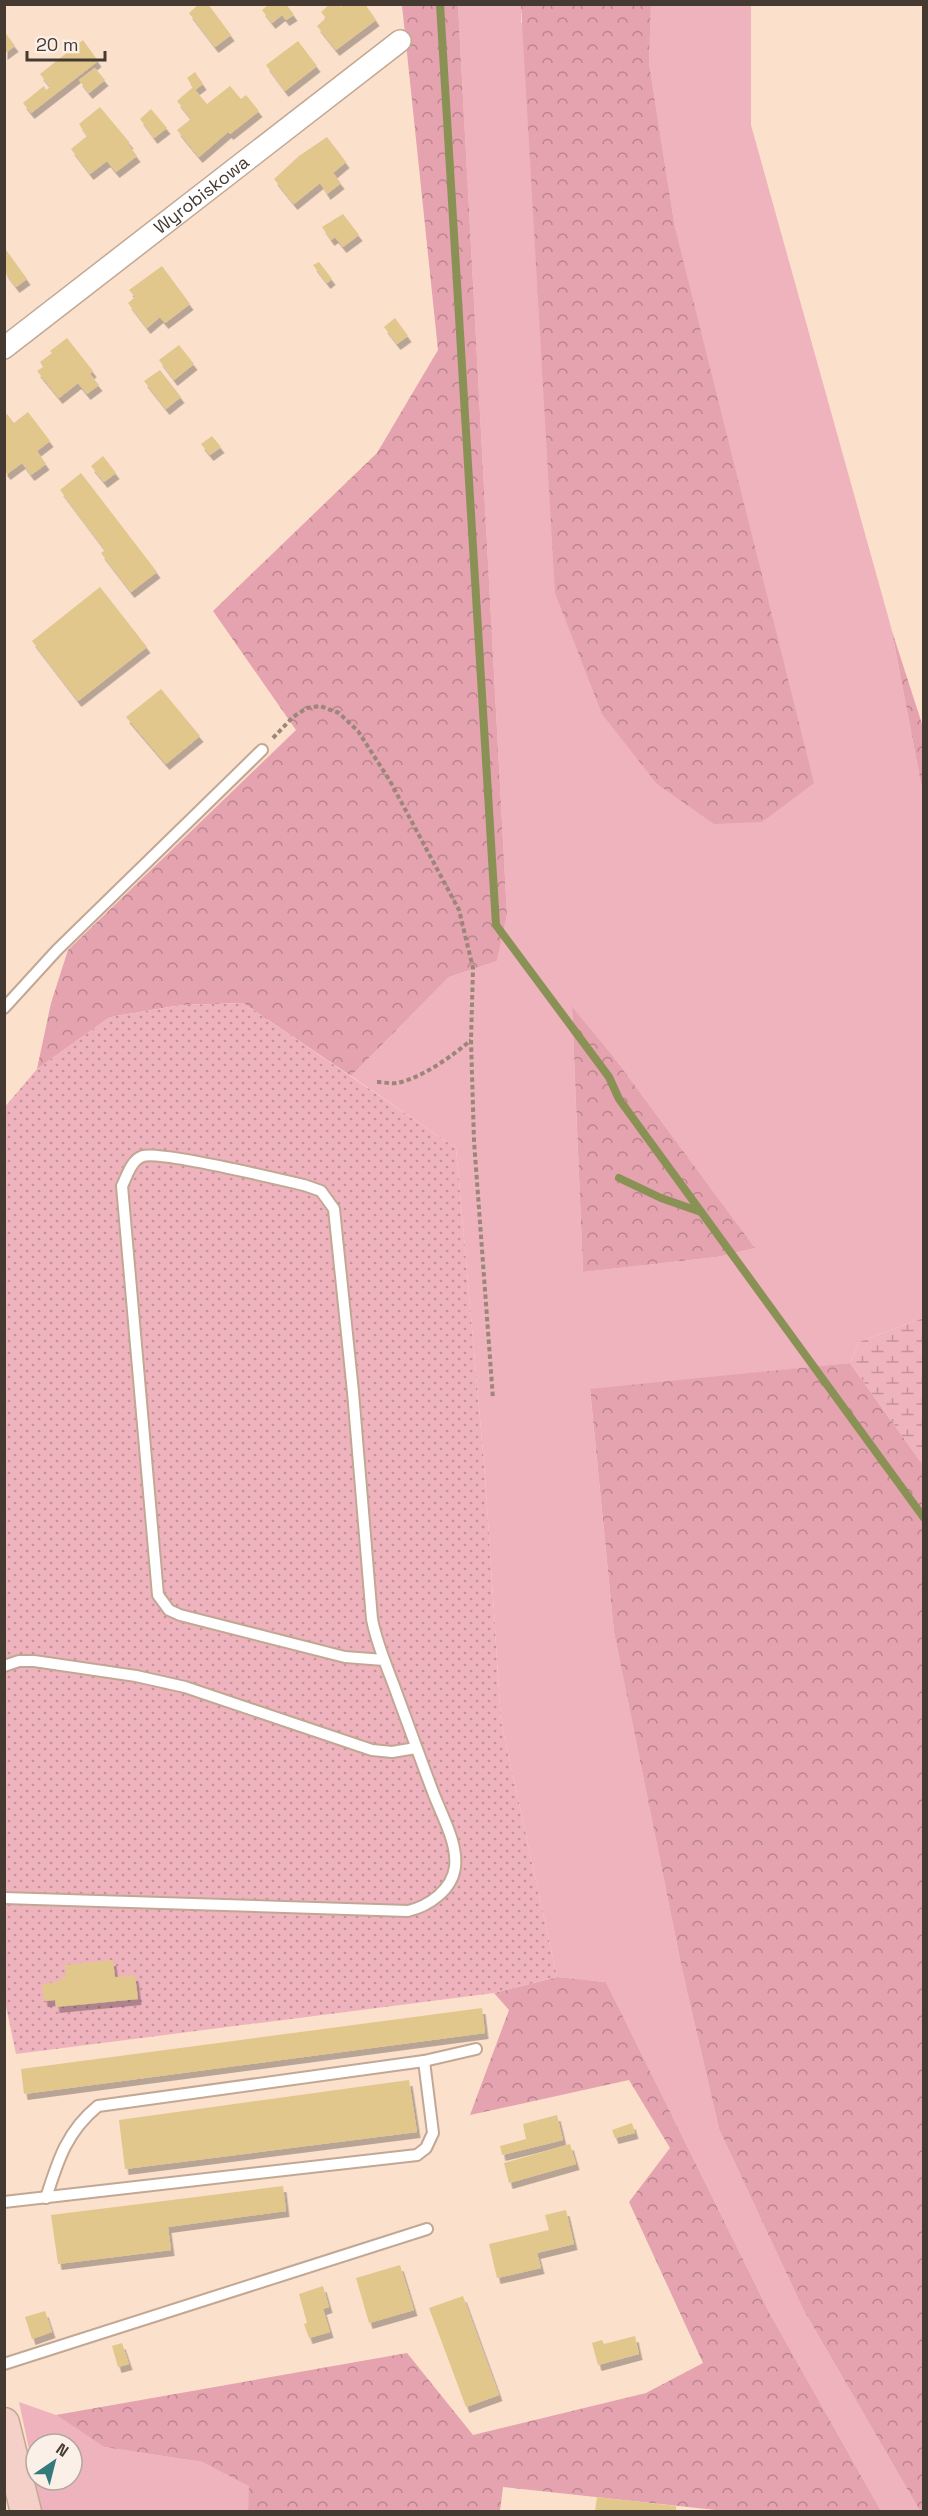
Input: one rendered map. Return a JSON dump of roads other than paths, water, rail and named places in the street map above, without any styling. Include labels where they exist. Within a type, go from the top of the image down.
[{"type":"street","name":"Wyrobiskowa","points":[[4,348],[400,40]]},
{"type":"street","points":[[4,2423],[26,2511]]},
{"type":"lane","points":[[4,1008],[57,950],[262,750]]},
{"type":"lane","points":[[4,1898],[408,1911],[420,1908],[434,1899],[453,1876],[455,1865],[453,1846],[416,1748],[384,1659],[375,1636],[334,1209],[321,1191],[304,1185],[168,1157],[144,1156],[135,1162],[122,1186],[158,1595],[169,1610],[180,1615],[345,1657],[384,1659]]},
{"type":"lane","points":[[4,1666],[19,1661],[34,1661],[136,1676],[195,1691],[372,1750],[392,1752],[416,1748]]},
{"type":"lane","points":[[46,2198],[58,2160],[69,2140],[80,2121],[98,2106],[424,2061],[476,2049]]},
{"type":"lane","points":[[4,2202],[417,2155],[426,2148],[433,2133],[424,2061]]},
{"type":"lane","points":[[4,2364],[427,2229]]},
{"type":"waterway","points":[[440,4],[496,925],[609,1077],[619,1099],[924,1518]]},
{"type":"waterway","points":[[619,1178],[661,1198],[701,1212]]}]
